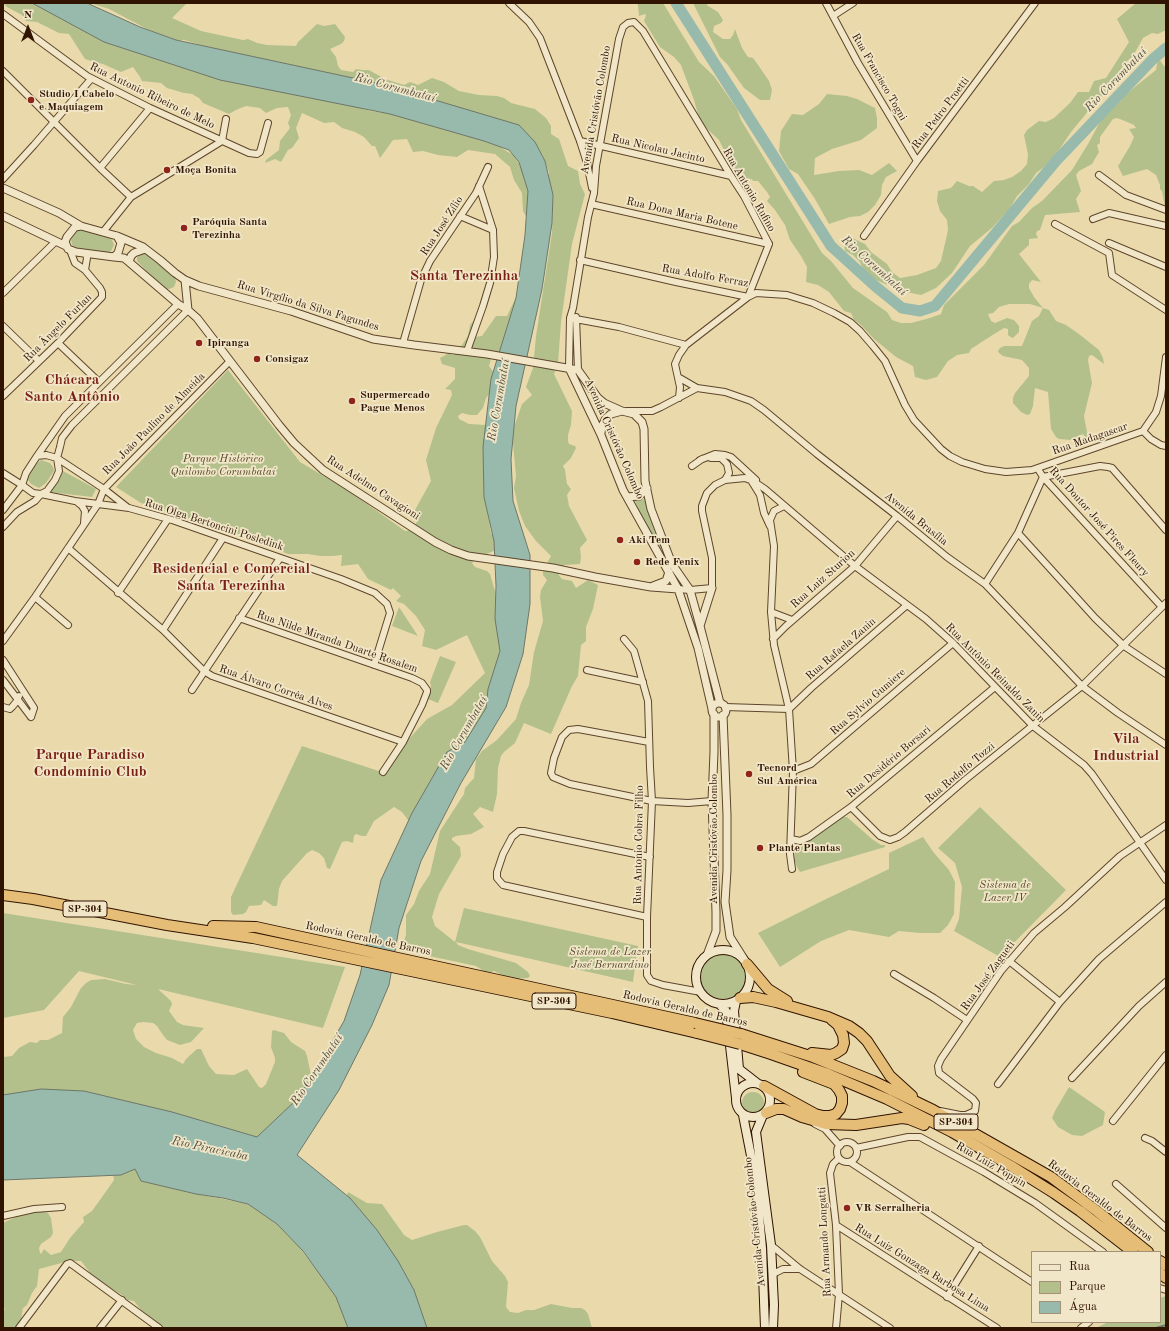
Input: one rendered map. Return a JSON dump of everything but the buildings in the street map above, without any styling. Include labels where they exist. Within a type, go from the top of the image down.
[{"type":"highway","name":"Rodovia Geraldo de Barros","points":[[3,895],[40,900],[167,925],[354,954],[412,966],[612,1013],[696,1028],[741,1034],[762,1040],[813,1057],[873,1081],[921,1103],[1051,1177],[1097,1211],[1147,1251]]},
{"type":"highway","points":[[746,962],[768,989],[798,1008]]},
{"type":"highway","points":[[738,999],[752,997],[762,998],[828,1017],[849,1026],[867,1041],[890,1076],[921,1103]]},
{"type":"highway","points":[[762,1040],[816,1054],[836,1053],[843,1047],[843,1035],[838,1025],[828,1017]]},
{"type":"highway","name":"Rodovia Geraldo de Barros","points":[[696,1028],[740,1045],[828,1074],[887,1099],[952,1132],[997,1158],[1080,1210],[1132,1251]]},
{"type":"highway","points":[[740,1045],[834,1084],[841,1092],[842,1103],[836,1114],[823,1116],[814,1114],[760,1085]]},
{"type":"highway","points":[[764,1114],[776,1109],[784,1109],[802,1117],[826,1124],[856,1125],[902,1118],[909,1119],[997,1158]]},
{"type":"main road","points":[[719,1004],[732,1003],[738,999],[748,988],[750,983],[750,970],[746,962],[739,954],[726,950],[712,952],[706,955],[702,960],[696,973],[698,986],[706,998],[719,1004],[726,1011],[736,1105],[743,1115],[753,1118],[764,1114],[771,1104],[771,1099],[767,1090],[739,1069],[734,1011],[738,999]]},
{"type":"main road","points":[[736,1098],[740,1088],[745,1085],[760,1085]]},
{"type":"main road","name":"Avenida Cristóvão Colombo","points":[[764,1114],[756,1132],[771,1245],[774,1305],[773,1328]]},
{"type":"main road","name":"Avenida Cristóvão Colombo","points":[[743,1115],[753,1166],[759,1212],[765,1328]]},
{"type":"street","points":[[509,3],[529,22],[540,38],[580,142],[594,193]]},
{"type":"street","name":"Rua Francisco Togni","points":[[826,3],[858,63],[918,161]]},
{"type":"street","points":[[833,16],[853,3]]},
{"type":"street","name":"Rua Pedro Proetti","points":[[864,236],[1035,3]]},
{"type":"street","name":"Rua Antonio Ribeiro de Melo","points":[[3,14],[91,79],[150,108],[249,153],[258,154],[260,152],[268,123]]},
{"type":"street","name":"Avenida Cristóvão Colombo","points":[[637,24],[631,22],[625,25],[619,39],[596,166],[594,193],[570,318],[569,368],[601,435],[623,490],[678,589],[698,648],[713,712],[714,752],[712,801],[716,931],[706,955]]},
{"type":"street","name":"Rua Antonio Rufino","points":[[637,24],[643,31],[748,203],[769,244],[748,297]]},
{"type":"street","points":[[3,72],[131,197]]},
{"type":"street","points":[[3,179],[91,79]]},
{"type":"street","points":[[100,168],[150,108]]},
{"type":"street","points":[[103,232],[131,197],[222,141],[226,119]]},
{"type":"street","name":"Rua Nicolau Jacinto","points":[[580,142],[731,176]]},
{"type":"street","name":"Rua José Zílio","points":[[403,343],[421,280],[430,261],[476,193],[488,167]]},
{"type":"street","points":[[1099,175],[1126,195],[1166,210]]},
{"type":"street","points":[[466,352],[490,283],[494,257],[493,230],[479,186]]},
{"type":"street","points":[[3,188],[59,213],[81,226]]},
{"type":"street","name":"Rua Dona Maria Botene","points":[[591,204],[769,244]]},
{"type":"street","points":[[1093,219],[1109,213],[1166,226]]},
{"type":"street","points":[[3,216],[68,248],[86,254],[124,258],[129,262],[130,256],[145,249]]},
{"type":"street","points":[[460,216],[493,230]]},
{"type":"street","points":[[1054,224],[1109,253],[1112,275],[1166,310]]},
{"type":"street","points":[[81,226],[75,227],[65,242],[75,263],[85,270],[87,258],[86,254]]},
{"type":"street","name":"Rua Virgílio da Silva Fagundes","points":[[81,226],[117,236],[145,249],[185,280],[199,286],[291,311],[373,339],[487,354],[578,370]]},
{"type":"street","points":[[114,257],[118,253],[121,243],[117,236]]},
{"type":"street","points":[[3,293],[55,242]]},
{"type":"street","points":[[1109,243],[1166,267]]},
{"type":"street","name":"Rua Adolfo Ferraz","points":[[580,260],[748,297],[756,293],[787,295],[814,303],[850,322],[860,331],[885,361],[905,405],[914,420],[941,450],[962,462],[985,470],[1025,472],[1038,468]]},
{"type":"street","name":"Rua Adelmo Cavagioni","points":[[129,262],[178,304],[197,318],[294,443],[323,470],[435,542],[468,556],[553,568],[651,587],[678,589]]},
{"type":"street","name":"Rua Ângelo Furlan","points":[[3,396],[58,343],[102,297],[100,288],[85,270]]},
{"type":"street","points":[[3,527],[17,512],[35,501],[41,494],[47,491],[59,471],[57,458],[62,438],[72,425],[188,310],[185,280]]},
{"type":"street","points":[[679,398],[680,387],[675,364],[679,355],[686,345],[748,297]]},
{"type":"street","points":[[3,510],[22,485],[28,468],[65,416],[178,304]]},
{"type":"street","name":"Avenida Cristóvão Colombo","points":[[573,308],[577,320],[578,370],[598,398],[604,403],[622,411],[634,414],[642,422],[644,429],[644,466],[647,488],[654,518],[677,573],[690,590],[722,705]]},
{"type":"street","points":[[570,318],[619,327],[686,345]]},
{"type":"street","points":[[3,326],[39,361]]},
{"type":"street","points":[[58,343],[99,382]]},
{"type":"street","name":"Rua Madagascar","points":[[1038,468],[1143,431],[1156,412],[1161,396],[1166,357]]},
{"type":"street","name":"Rua João Paulino de Almeida","points":[[3,641],[35,597],[98,504],[104,489],[230,362]]},
{"type":"street","points":[[601,435],[602,426],[606,418],[611,414],[622,411],[652,411],[696,388],[678,377]]},
{"type":"street","name":"Avenida Brasília","points":[[696,388],[725,392],[751,401],[764,410],[947,557],[985,584],[1082,686],[1166,745]]},
{"type":"street","points":[[1143,431],[1151,439],[1161,445],[1166,446]]},
{"type":"street","name":"Rua Antônio Reinaldo Zanin","points":[[692,466],[700,460],[715,454],[720,454],[731,458],[784,506],[855,566],[926,619],[953,643],[1033,726],[1084,765],[1166,880]]},
{"type":"street","points":[[37,456],[46,455],[57,458],[104,489],[129,508]]},
{"type":"street","points":[[700,460],[713,458],[725,460],[729,469],[729,475],[725,480]]},
{"type":"street","points":[[985,584],[1018,533],[1043,477],[1100,466],[1112,468],[1166,530]]},
{"type":"street","name":"Rua Doutor José Pires Fleury","points":[[1038,468],[1043,477],[1164,605]]},
{"type":"street","points":[[3,473],[33,493],[75,501],[129,508]]},
{"type":"street","points":[[700,626],[712,588],[712,558],[709,539],[703,518],[702,506],[707,493],[716,485],[725,480],[740,478],[750,479],[760,495],[766,520],[770,527]]},
{"type":"street","name":"Rua Antônio Reinaldo Zanin","points":[[750,479],[765,489]]},
{"type":"street","points":[[627,497],[639,496],[647,488]]},
{"type":"street","points":[[75,501],[82,506],[85,511],[84,524]]},
{"type":"street","points":[[784,506],[776,510],[772,514],[770,520],[774,546],[771,612],[773,639],[789,709],[793,771],[791,839],[792,869]]},
{"type":"street","name":"Rua Olga Bertoncini Posledink","points":[[129,508],[168,519],[223,538],[375,593],[386,604],[390,612],[374,665]]},
{"type":"street","name":"Rua Luiz Sturion","points":[[773,639],[792,620],[855,566],[897,516]]},
{"type":"street","points":[[118,593],[168,519]]},
{"type":"street","points":[[1018,533],[1096,618],[1124,646],[1166,674]]},
{"type":"street","points":[[163,630],[223,538]]},
{"type":"street","name":"Rua Álvaro Corrêa Alves","points":[[68,548],[118,593],[163,630],[204,671],[212,676],[403,742]]},
{"type":"street","points":[[651,587],[666,581],[669,575],[669,554]]},
{"type":"street","points":[[192,690],[280,558]]},
{"type":"street","points":[[678,589],[690,590],[712,588]]},
{"type":"street","points":[[35,597],[68,625]]},
{"type":"street","name":"Rua Rafaela Zanin","points":[[789,709],[907,604]]},
{"type":"street","name":"Rua Rodolfo Tozzi","points":[[851,807],[883,838],[890,840],[898,837],[965,780],[1082,686],[1164,605]]},
{"type":"street","name":"Rua Luiz Sturion","points":[[771,612],[792,620]]},
{"type":"street","name":"Rua Nilde Miranda Duarte Rosalem","points":[[240,618],[420,681],[427,690],[426,696],[403,742],[383,772]]},
{"type":"street","name":"Rua Antonio Cobra Filho","points":[[624,639],[634,651],[648,701],[652,801],[647,917],[647,975],[651,980],[664,985],[701,992]]},
{"type":"street","name":"Rua Sylvio Gumiere","points":[[793,771],[811,764],[953,643]]},
{"type":"street","points":[[3,660],[34,708],[32,717],[3,680]]},
{"type":"street","points":[[587,670],[643,682]]},
{"type":"street","name":"Rua Desidério Borsari","points":[[791,839],[800,841],[809,837],[851,807],[995,687]]},
{"type":"street","points":[[3,707],[10,709],[18,700],[21,689]]},
{"type":"street","points":[[722,705],[726,711],[719,717],[713,712],[715,704],[789,709]]},
{"type":"street","name":"Avenida Cristóvão Colombo","points":[[723,715],[727,815],[727,870],[724,902],[730,937],[746,962]]},
{"type":"street","points":[[649,742],[578,729],[569,730],[562,737],[551,771],[553,777],[570,784],[652,801],[688,803],[712,801]]},
{"type":"street","name":"Rua José Zagueti","points":[[933,1110],[960,1115],[966,1115],[975,1111],[976,1104],[973,1099],[938,1073],[938,1069],[941,1059],[1001,971],[1034,933],[1065,907],[1120,856],[1166,825]]},
{"type":"street","points":[[647,917],[503,885],[497,878],[497,872],[503,854],[512,837],[519,831],[650,857]]},
{"type":"street","points":[[998,1084],[1060,1002],[1099,959],[1166,902]]},
{"type":"street","points":[[1010,961],[1060,1002]]},
{"type":"street","points":[[894,974],[967,1020]]},
{"type":"street","points":[[1072,1078],[1139,1006],[1166,982]]},
{"type":"street","points":[[1113,1121],[1166,1056]]},
{"type":"street","points":[[802,1117],[825,1129],[840,1146]]},
{"type":"street","name":"Rua Luiz Poppin","points":[[856,1148],[908,1137],[920,1137],[984,1172],[1035,1203],[1102,1251]]},
{"type":"street","points":[[1145,1138],[1166,1152]]},
{"type":"street","points":[[850,1162],[856,1158],[857,1151],[854,1145],[849,1142],[845,1142],[837,1151],[839,1158],[844,1162],[850,1162],[1031,1281]]},
{"type":"street","name":"Rua Armando Longatti","points":[[836,1328],[839,1294],[836,1225],[830,1173],[833,1164],[839,1158]]},
{"type":"street","points":[[1116,1184],[1166,1228]]},
{"type":"street","points":[[3,1216],[34,1209],[62,1207]]},
{"type":"street","name":"Rua Luiz Gonzaga Barbosa Lima","points":[[836,1225],[997,1328]]},
{"type":"street","points":[[771,1245],[800,1269],[890,1328]]},
{"type":"street","points":[[948,1296],[979,1246]]},
{"type":"street","points":[[19,1328],[67,1264],[70,1263],[159,1328]]},
{"type":"street","points":[[773,1274],[783,1269],[800,1269]]},
{"type":"street","points":[[100,1328],[122,1300]]},
{"type":"green space","points":[[3,3],[42,3],[370,111],[400,115],[487,139],[513,155],[525,172],[533,193],[530,224],[523,211],[522,193],[514,180],[510,167],[495,154],[468,150],[457,157],[438,155],[423,151],[413,152],[407,139],[393,140],[380,158],[375,146],[372,146],[364,137],[355,132],[342,128],[334,122],[324,123],[302,113],[296,128],[299,138],[292,148],[288,150],[281,162],[275,159],[265,163],[266,160],[279,150],[280,141],[290,128],[288,123],[291,115],[288,107],[277,108],[266,113],[260,108],[246,106],[229,114],[203,103],[199,98],[192,94],[167,88],[161,83],[142,81],[133,67],[121,72],[103,64],[85,59],[69,34],[59,33],[37,22],[26,21],[22,15],[7,7]]},
{"type":"green space","name":"Sistema de Lazer José Bernardino","points":[[90,3],[187,3],[172,18],[201,31],[243,40],[248,39],[267,45],[296,46],[298,42],[317,24],[324,26],[335,24],[345,37],[341,44],[330,49],[336,57],[338,66],[341,70],[353,72],[356,69],[369,70],[385,79],[404,85],[410,82],[418,85],[432,78],[444,82],[459,91],[479,95],[497,96],[504,98],[511,103],[535,109],[546,118],[551,126],[551,134],[559,139],[568,166],[578,171],[580,184],[585,194],[572,244],[561,322],[558,364],[554,374],[572,411],[568,441],[569,444],[575,446],[576,448],[571,458],[563,466],[567,484],[571,489],[567,495],[569,506],[587,540],[580,548],[580,564],[564,565],[558,574],[562,579],[572,581],[576,588],[588,580],[598,585],[593,609],[586,627],[586,641],[581,645],[578,676],[572,686],[551,734],[524,723],[515,743],[501,756],[498,768],[497,794],[493,812],[480,807],[473,814],[484,827],[471,834],[452,838],[452,840],[460,847],[461,856],[439,894],[432,917],[435,926],[455,942],[464,908],[638,946],[633,982],[456,942],[458,945],[468,949],[516,963],[528,972],[530,976],[528,978],[511,979],[494,971],[489,973],[485,972],[476,966],[401,950],[406,935],[406,915],[414,904],[419,891],[430,874],[440,831],[464,794],[465,788],[474,778],[476,759],[482,751],[497,740],[516,719],[529,685],[534,652],[543,621],[540,597],[541,590],[547,580],[543,575],[543,570],[551,556],[536,541],[525,526],[519,511],[514,488],[516,476],[512,433],[522,404],[532,395],[526,387],[533,368],[536,336],[552,233],[553,194],[549,182],[549,172],[542,154],[535,147],[184,40],[177,41],[147,29],[109,9]]},
{"type":"green space","points":[[637,3],[663,3],[699,62],[714,76],[737,109],[741,120],[822,253],[831,261],[853,288],[887,312],[892,320],[901,323],[911,323],[941,314],[944,305],[984,265],[1012,226],[1019,222],[1032,208],[1042,201],[1072,170],[1102,118],[1118,99],[1120,102],[1126,94],[1156,70],[1158,59],[1164,66],[1166,66],[1166,207],[1156,175],[1147,169],[1123,176],[1118,166],[1134,137],[1129,129],[1136,128],[1134,125],[1125,121],[1117,118],[1113,119],[1100,137],[1100,143],[1097,145],[1099,152],[1092,164],[1079,171],[1076,175],[1081,191],[1076,199],[1080,212],[1045,215],[1040,230],[1037,231],[1036,234],[1038,238],[1029,239],[1029,245],[1019,254],[1041,282],[1032,280],[1029,284],[1029,288],[1043,308],[1030,304],[1009,304],[999,307],[993,313],[988,314],[991,321],[995,323],[1007,318],[1014,320],[1019,326],[1019,332],[1014,337],[1012,338],[1008,335],[1008,329],[1004,328],[971,349],[969,353],[957,355],[948,361],[937,377],[926,380],[915,377],[913,366],[896,357],[874,339],[854,320],[851,313],[844,311],[829,292],[818,285],[806,282],[807,267],[790,240],[785,225],[767,201],[770,197],[767,192],[758,181],[738,178],[719,140],[703,125],[699,118],[681,65],[674,57],[660,47],[644,21],[646,15],[639,16]]},
{"type":"green space","points":[[693,3],[706,3],[718,12],[723,20],[721,23],[714,26],[713,32],[723,39],[730,39],[735,29],[742,48],[748,57],[753,58],[769,81],[772,90],[770,100],[760,100],[744,88],[727,64],[720,57]]},
{"type":"green space","points":[[1136,3],[1166,3],[1166,30],[1158,34],[1152,33],[1143,38],[1133,56],[1125,63],[1115,81],[1115,84],[1109,88],[1090,109],[1071,132],[1059,150],[1044,167],[1036,173],[1029,184],[1017,196],[1009,210],[993,227],[970,246],[952,273],[936,288],[921,295],[901,291],[865,275],[860,262],[853,255],[845,251],[844,244],[848,236],[865,244],[871,252],[887,264],[892,272],[900,278],[917,275],[936,268],[941,261],[948,230],[947,220],[940,211],[937,201],[938,191],[951,188],[957,181],[973,186],[982,192],[994,181],[1004,180],[1021,171],[1027,164],[1028,154],[1024,135],[1027,130],[1039,121],[1046,122],[1054,118],[1070,103],[1078,92],[1089,92],[1094,81],[1106,78],[1129,42],[1117,19]]},
{"type":"green space","points":[[827,94],[847,96],[875,108],[877,128],[861,140],[832,149],[815,158],[814,175],[839,171],[859,170],[872,175],[889,163],[897,171],[886,177],[882,185],[881,195],[875,205],[868,212],[860,216],[850,217],[829,224],[815,199],[798,174],[789,169],[779,151],[781,131],[792,114],[803,115],[819,104]]},
{"type":"green space","points":[[79,228],[107,236],[112,240],[114,245],[111,251],[106,254],[79,249],[72,245],[71,239],[74,232]]},
{"type":"green space","points":[[145,253],[175,277],[176,282],[174,287],[164,289],[137,261],[140,254]]},
{"type":"green space","name":"Parque Histórico Quilombo Corumbataí","points":[[528,272],[503,351],[491,359],[489,366],[494,373],[491,392],[486,398],[483,408],[477,415],[462,413],[458,416],[459,419],[469,424],[486,425],[485,499],[491,533],[503,547],[477,558],[472,563],[475,567],[487,571],[490,574],[500,608],[500,651],[497,693],[412,830],[408,820],[402,812],[394,807],[374,821],[366,836],[356,834],[354,836],[353,843],[347,841],[342,842],[330,869],[327,868],[324,858],[319,853],[312,850],[307,853],[282,881],[279,889],[277,906],[273,906],[264,900],[261,905],[249,906],[243,914],[233,915],[231,912],[231,897],[302,746],[385,773],[408,740],[427,719],[452,705],[485,673],[467,635],[436,650],[422,646],[425,630],[416,616],[404,604],[396,601],[401,596],[393,588],[391,590],[368,579],[358,564],[341,566],[342,555],[320,556],[308,554],[288,554],[256,542],[251,538],[141,503],[116,487],[228,370],[300,462],[349,491],[407,531],[415,526],[417,521],[415,510],[431,481],[426,460],[436,428],[452,395],[451,390],[445,389],[455,379],[455,368],[442,364],[440,358],[449,353],[452,355],[456,354],[468,336],[470,325],[476,318],[475,337],[482,336],[496,316],[507,316]]},
{"type":"green space","points":[[1043,308],[1049,310],[1056,321],[1066,325],[1099,350],[1103,358],[1104,364],[1092,355],[1089,356],[1088,360],[1092,383],[1084,416],[1087,432],[1091,441],[1083,434],[1072,440],[1059,439],[1056,437],[1051,429],[1048,392],[1035,388],[1033,406],[1030,414],[1027,415],[1021,412],[1013,403],[1015,393],[1029,376],[1029,368],[1022,360],[1003,356],[998,351],[1004,346],[1022,346],[1032,321],[1039,316]]},
{"type":"green space","points":[[41,460],[50,463],[54,471],[46,483],[39,488],[31,484],[28,480],[28,476],[35,465]]},
{"type":"green space","points":[[63,471],[96,489],[92,497],[49,492],[59,481]]},
{"type":"green space","points":[[646,499],[655,532],[663,549],[660,548],[649,531],[635,501]]},
{"type":"green space","points":[[399,607],[418,636],[392,626]]},
{"type":"green space","points":[[440,656],[456,662],[438,703],[428,699],[431,686],[430,682]]},
{"type":"green space","name":"Sistema de Lazer IV","points":[[980,807],[1066,890],[1000,957],[954,931],[959,919],[962,887],[955,863],[938,848]]},
{"type":"green space","points":[[842,817],[847,817],[872,839],[881,845],[885,845],[885,847],[800,872],[794,859],[795,852]]},
{"type":"green space","points":[[923,837],[934,853],[949,870],[955,882],[954,914],[948,925],[940,933],[899,931],[889,937],[849,930],[821,941],[780,967],[758,933],[889,869],[889,853]]},
{"type":"green space","points":[[3,913],[345,967],[323,1028],[158,989],[171,1001],[172,1004],[169,1011],[177,1022],[183,1025],[204,1028],[191,1042],[180,1045],[167,1040],[153,1023],[137,1023],[133,1030],[136,1039],[144,1047],[156,1053],[172,1058],[183,1064],[186,1059],[197,1049],[201,1049],[209,1066],[216,1074],[234,1075],[247,1069],[259,1087],[262,1088],[266,1084],[275,1062],[271,1047],[272,1031],[274,1030],[284,1033],[291,1042],[305,1051],[307,1056],[311,1075],[303,1098],[258,1139],[3,1111],[3,1057],[12,1056],[19,1048],[30,1042],[37,1043],[40,1040],[48,1040],[62,1033],[63,1017],[71,1007],[81,988],[91,980],[105,979],[137,985],[79,971],[44,1010],[3,1018]]},
{"type":"green space","points":[[718,953],[728,953],[736,957],[742,963],[746,971],[746,981],[742,989],[736,995],[728,999],[718,999],[710,995],[704,989],[700,981],[700,971],[704,963],[710,957]]},
{"type":"green space","points":[[1069,1087],[1105,1112],[1103,1125],[1082,1136],[1072,1135],[1058,1127],[1052,1118]]},
{"type":"green space","points":[[753,1092],[761,1095],[764,1103],[761,1111],[753,1114],[745,1111],[742,1103],[745,1095]]},
{"type":"green space","points":[[135,1169],[142,1181],[248,1204],[277,1224],[299,1247],[337,1297],[348,1328],[164,1328],[141,1310],[134,1301],[128,1300],[94,1278],[81,1261],[69,1261],[39,1269],[37,1286],[27,1305],[23,1308],[18,1328],[3,1328],[3,1313],[5,1309],[3,1307],[3,1223],[22,1214],[43,1211],[48,1213],[51,1218],[53,1233],[51,1237],[41,1244],[39,1248],[40,1253],[41,1254],[44,1249],[51,1255],[61,1252],[70,1238],[84,1222],[83,1217],[92,1211],[114,1180],[113,1175],[121,1175]]},
{"type":"green space","points":[[348,1192],[367,1203],[382,1204],[404,1235],[412,1240],[467,1225],[480,1237],[492,1261],[505,1276],[508,1282],[506,1307],[510,1312],[518,1313],[526,1310],[534,1310],[551,1304],[581,1308],[588,1314],[592,1328],[410,1328],[346,1200]]},
{"type":"green space","points":[[1166,1296],[1166,1328],[1096,1328],[1106,1323],[1161,1323],[1161,1298]]},
{"type":"water","name":"Rio Piracicaba","points":[[32,3],[87,3],[140,27],[176,40],[381,84],[519,125],[535,142],[545,161],[553,195],[552,223],[542,289],[516,406],[511,459],[513,501],[530,555],[530,604],[523,654],[506,707],[461,783],[421,861],[399,928],[389,985],[372,1025],[339,1090],[297,1155],[350,1198],[377,1230],[398,1261],[414,1290],[427,1328],[348,1328],[336,1297],[303,1251],[277,1224],[248,1204],[141,1181],[135,1169],[121,1175],[3,1180],[3,1095],[41,1089],[84,1091],[172,1112],[257,1137],[294,1102],[308,1083],[344,1021],[360,975],[381,880],[412,813],[447,752],[465,742],[486,708],[488,689],[500,651],[495,619],[496,586],[494,541],[484,497],[483,447],[491,379],[516,298],[525,235],[528,191],[519,162],[509,150],[484,141],[390,114],[220,80],[104,42]]},
{"type":"waterway","name":"Rio Corumbataí","points":[[676,3],[831,246],[902,308],[920,311],[935,306],[1056,161],[1152,60],[1166,48]]},
{"type":"waterway","points":[[1156,1328],[1166,1325]]},
{"type":"place","name":"Studio I Cabelo e Maquiagem","points":[[31,100]]},
{"type":"place","name":"Moça Bonita","points":[[167,170]]},
{"type":"place","name":"Paróquia Santa Terezinha","points":[[184,228]]},
{"type":"place","name":"Ipiranga","points":[[199,343]]},
{"type":"place","name":"Consigaz","points":[[257,359]]},
{"type":"place","name":"Supermercado Pague Menos","points":[[352,401]]},
{"type":"place","name":"Aki Tem","points":[[620,540]]},
{"type":"place","name":"Rede Fenix","points":[[637,562]]},
{"type":"place","name":"Tecnord Sul América","points":[[749,774]]},
{"type":"place","name":"Plante Plantas","points":[[760,848]]},
{"type":"place","name":"VR Serralheria","points":[[847,1208]]},
{"type":"district","name":"Santa Terezinha","points":[[464,276]]},
{"type":"district","name":"Chácara Santo Antônio","points":[[72,388]]},
{"type":"district","name":"Residencial e Comercial Santa Terezinha","points":[[231,578]]},
{"type":"district","name":"Vila Industrial","points":[[1126,748]]},
{"type":"district","name":"Parque Paradiso Condomínio Club","points":[[90,764]]}]
